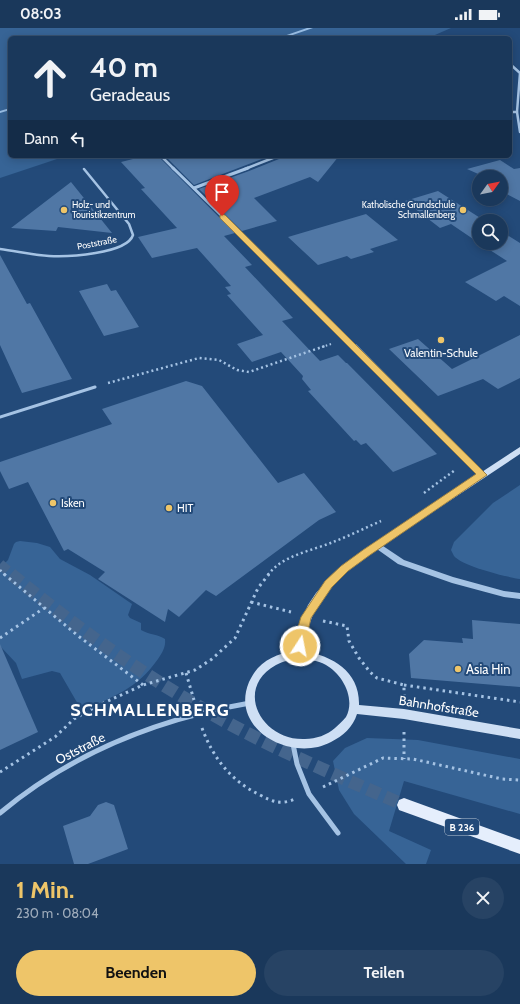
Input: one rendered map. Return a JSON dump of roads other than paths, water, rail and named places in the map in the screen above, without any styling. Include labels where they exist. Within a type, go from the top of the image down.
[{"type":"main road","points":[[299,654],[300,637],[306,617],[328,584],[345,568],[520,450]]},
{"type":"main road","points":[[299,654],[315,656],[331,663],[342,672],[350,683],[354,696],[353,709],[348,722],[339,733],[325,741],[310,745],[293,744],[277,739],[264,730],[254,717],[250,703],[251,688],[258,674],[270,663],[286,656],[299,654]]},
{"type":"main road","name":"Bahnhofstraße","points":[[353,709],[404,714],[520,734]]},
{"type":"main road","name":"B 236","points":[[404,805],[520,847]]},
{"type":"street","points":[[512,66],[520,73],[517,112],[520,132]]},
{"type":"street","points":[[512,112],[517,112]]},
{"type":"street","points":[[163,158],[347,338],[482,475]]},
{"type":"street","points":[[194,188],[273,158]]},
{"type":"street","points":[[377,545],[401,562],[452,580],[504,594],[520,596]]},
{"type":"street","name":"Oststraße","points":[[0,813],[35,786],[77,761],[118,741],[155,726],[198,713],[250,703]]},
{"type":"street","points":[[293,744],[297,764],[309,794],[338,833]]},
{"type":"lane","name":"Poststraße","points":[[0,249],[49,256],[70,256],[118,248],[128,243],[133,238],[133,233],[129,224],[84,170]]},
{"type":"lane","points":[[0,416],[95,387]]},
{"type":"waterway","points":[[286,36],[311,28]]},
{"type":"waterway","points":[[0,112],[8,110]]},
{"type":"tunnel","points":[[0,564],[13,575]]},
{"type":"tunnel","points":[[11,574],[89,635],[143,672],[199,707],[271,745],[404,805]]},
{"type":"place","name":"Holz- und Touristikzentrum","points":[[64,210]]},
{"type":"place","name":"Katholische Grundschule Schmallenberg","points":[[463,210]]},
{"type":"place","name":"Valentin-Schule","points":[[441,340]]},
{"type":"place","name":"Isken","points":[[53,503]]},
{"type":"place","name":"HIT","points":[[169,508]]},
{"type":"place","name":"Asia Hin","points":[[458,669]]},
{"type":"district","name":"SCHMALLENBERG","points":[[150,710]]}]
